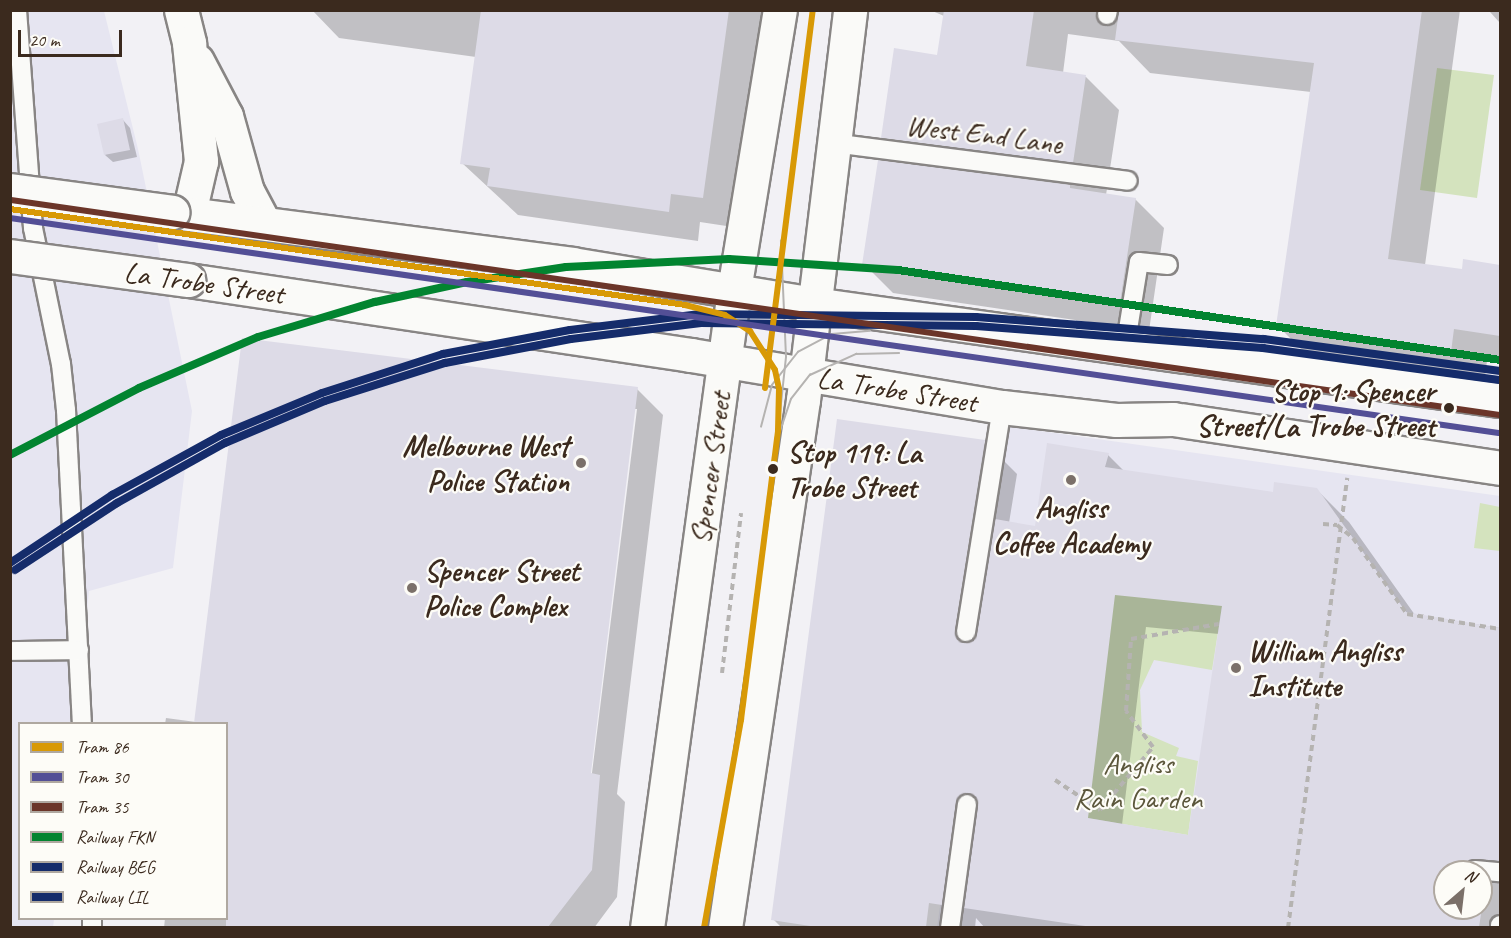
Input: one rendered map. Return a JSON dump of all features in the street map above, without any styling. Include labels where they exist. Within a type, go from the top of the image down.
[{"type":"street","points":[[180,10],[189,43],[201,161],[181,213]]},
{"type":"street","name":"Spencer Street","points":[[647,927],[734,290],[780,10]]},
{"type":"street","points":[[725,927],[805,374],[850,10]]},
{"type":"street","points":[[189,43],[226,116],[247,191],[263,221]]},
{"type":"street","points":[[10,190],[181,213],[263,221],[734,290],[814,304],[1500,400]]},
{"type":"street","name":"La Trobe Street","points":[[10,256],[188,280],[724,361],[1002,407],[1116,420],[1173,419],[1500,468]]},
{"type":"lane","points":[[17,10],[33,228],[61,364],[66,410],[82,722]]},
{"type":"lane","name":"West End Lane","points":[[833,143],[1128,181]]},
{"type":"lane","points":[[1125,348],[1139,262],[1168,265]]},
{"type":"lane","points":[[966,632],[1002,407]]},
{"type":"lane","points":[[10,651],[79,650]]},
{"type":"lane","points":[[950,927],[967,804]]},
{"type":"path","points":[[1288,927],[1338,525],[1350,447]]},
{"type":"path","points":[[722,673],[742,508]]},
{"type":"path","points":[[1323,524],[1338,525],[1353,538],[1407,614],[1500,629]]},
{"type":"path","points":[[1055,780],[1100,810],[1153,747],[1126,711],[1131,639],[1219,624]]},
{"type":"shaded area","points":[[10,11],[104,11],[138,149],[192,411],[173,568],[89,591],[75,722],[18,722],[18,920],[54,920],[53,928],[10,927]]},
{"type":"shaded area","name":"William Angliss Institute","points":[[1005,426],[1500,496],[1500,870],[1493,869],[1493,860],[1433,860],[1293,840],[1281,927],[937,928]]},
{"type":"green space","points":[[1437,68],[1494,75],[1477,198],[1420,190]]},
{"type":"green space","points":[[1480,503],[1500,507],[1500,551],[1474,548]]},
{"type":"green space","name":"Angliss Rain Garden","points":[[1118,562],[1222,606],[1212,670],[1154,660],[1140,690],[1142,732],[1179,748],[1176,756],[1198,761],[1188,835],[1087,818]]},
{"type":"building","points":[[481,10],[729,10],[703,198],[671,194],[669,212],[487,186],[490,168],[460,164]]},
{"type":"building","points":[[944,10],[1034,10],[1026,66],[1086,75],[1073,163],[881,138],[894,48],[937,55]]},
{"type":"building","points":[[1119,10],[1422,10],[1388,259],[1462,269],[1463,259],[1500,265],[1500,336],[1454,329],[1451,352],[1276,326],[1314,63],[1115,40]]},
{"type":"building","points":[[123,118],[130,150],[104,155],[97,124]]},
{"type":"building","points":[[878,160],[1070,185],[1070,188],[1136,198],[1120,303],[862,265]]},
{"type":"building","name":"Spencer Street Police Complex","points":[[242,338],[638,387],[591,773],[600,775],[592,870],[548,927],[226,927],[226,920],[228,920],[228,722],[194,722]]},
{"type":"building","name":"William Angliss Institute","points":[[837,419],[985,440],[955,630],[964,643],[971,642],[977,634],[995,519],[1035,526],[1047,443],[1109,453],[1105,467],[1273,492],[1274,482],[1317,488],[1406,612],[1500,628],[1500,861],[1433,860],[1433,920],[1480,920],[1479,927],[1092,927],[964,908],[978,806],[974,796],[968,793],[956,802],[942,905],[929,903],[926,927],[817,927],[771,920]],"holes":[[[1115,595],[1222,606],[1188,835],[1088,818]]]},
{"type":"tram line","name":"86","points":[[765,388],[813,10]]},
{"type":"tram line","name":"35","points":[[11,200],[1500,415]]},
{"type":"tram line","name":"86","points":[[10,209],[685,305],[725,315],[750,331],[775,370],[779,389],[778,431],[741,720],[704,928]]},
{"type":"tram line","name":"30","points":[[10,218],[1499,433]]},
{"type":"tram line","points":[[778,431],[786,357],[781,241]]},
{"type":"tram line","points":[[761,427],[772,385],[798,352],[832,334],[870,331]]},
{"type":"tram line","points":[[776,443],[791,399],[810,375],[856,354],[899,353]]},
{"type":"rail line","name":"FKN","points":[[10,455],[139,388],[258,337],[375,302],[467,282],[566,267],[729,259],[898,270],[1500,360]]},
{"type":"rail line","name":"BEG","points":[[10,563],[112,495],[221,435],[322,393],[443,354],[570,330],[700,314],[976,317],[1264,339],[1500,371]]},
{"type":"rail line","name":"LIL","points":[[15,570],[117,503],[225,443],[325,401],[445,363],[571,339],[701,323],[976,326],[1263,348],[1499,380]]},
{"type":"place","name":"Stop 1: Spencer Street/La Trobe Street","points":[[1449,408]]},
{"type":"place","name":"Melbourne West Police Station","points":[[581,463]]},
{"type":"place","name":"Stop 119: La Trobe Street","points":[[773,469]]},
{"type":"place","name":"Angliss Coffee Academy","points":[[1071,480]]},
{"type":"place","name":"Spencer Street Police Complex","points":[[412,588]]},
{"type":"place","name":"William Angliss Institute","points":[[1236,668]]}]
